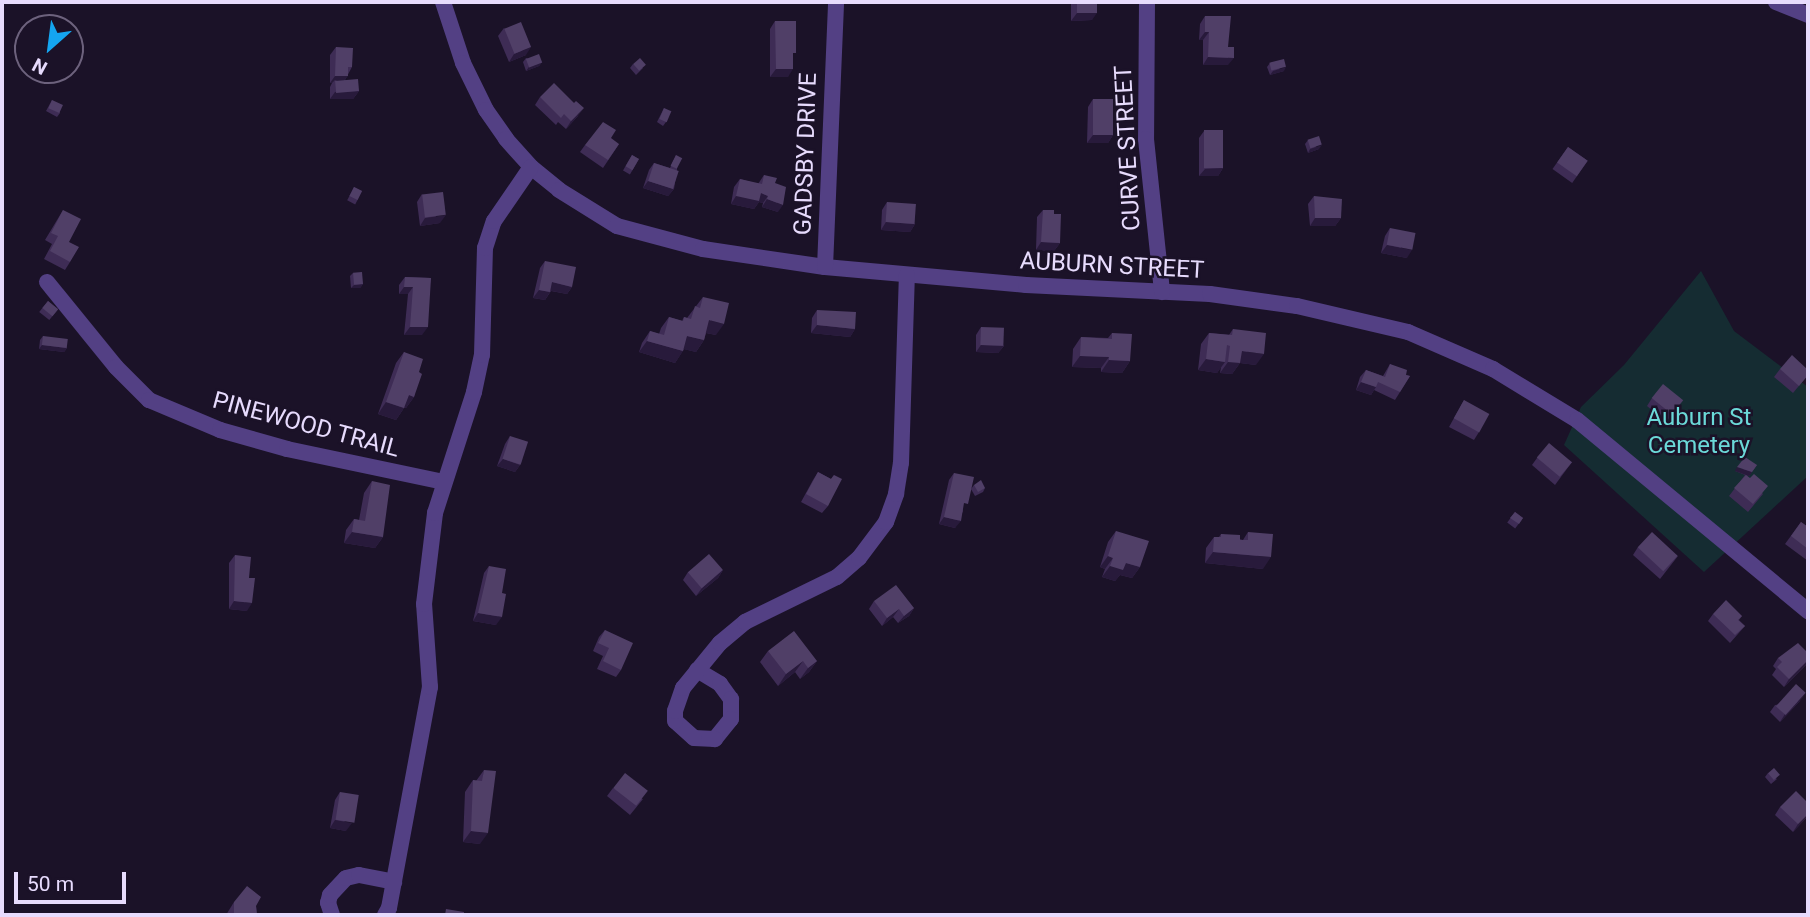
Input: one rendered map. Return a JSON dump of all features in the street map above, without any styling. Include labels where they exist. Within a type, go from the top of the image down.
[{"type":"street","name":"AUBURN STREET","points":[[443,2],[455,45],[495,124],[531,167],[588,210],[632,232],[703,249],[825,267],[1275,302],[1374,323],[1431,340],[1485,365],[1577,420],[1808,611]]},
{"type":"street","name":"GADSBY DRIVE","points":[[825,267],[836,2]]},
{"type":"street","name":"CURVE STREET","points":[[1147,2],[1146,139],[1162,292]]},
{"type":"street","points":[[1776,2],[1808,15]]},
{"type":"street","points":[[385,915],[394,881],[430,687],[431,662],[424,618],[425,577],[443,482],[480,368],[487,238],[503,205],[531,167]]},
{"type":"street","points":[[697,670],[720,643],[758,613],[825,583],[848,568],[869,547],[886,522],[896,494],[901,463],[907,275]]},
{"type":"street","name":"PINEWOOD TRAIL","points":[[47,282],[116,367],[149,400],[219,430],[287,449],[443,482]]},
{"type":"street","points":[[332,915],[328,904],[330,895],[346,878],[359,875],[394,881]]},
{"type":"green space","name":"Auburn St Cemetery","points":[[1701,271],[1734,331],[1808,387],[1808,476],[1704,572],[1564,445],[1581,407],[1624,365]]},
{"type":"building","points":[[1077,2],[1097,2],[1097,13],[1077,13]]},
{"type":"building","points":[[1205,16],[1231,16],[1228,47],[1234,47],[1234,58],[1208,57],[1209,32],[1205,32]]},
{"type":"building","points":[[775,21],[796,21],[793,69],[776,69]]},
{"type":"building","points":[[521,22],[531,47],[514,54],[504,29]]},
{"type":"building","points":[[336,47],[353,48],[352,67],[348,67],[348,76],[335,76]]},
{"type":"building","points":[[539,54],[542,62],[529,67],[526,59]]},
{"type":"building","points":[[640,58],[646,65],[639,71],[633,64]]},
{"type":"building","points":[[1284,59],[1286,67],[1271,70],[1269,63]]},
{"type":"building","points":[[358,79],[359,91],[336,93],[335,81]]},
{"type":"building","points":[[554,83],[574,103],[576,101],[584,108],[571,121],[564,114],[561,118],[540,97]]},
{"type":"building","points":[[1093,99],[1113,99],[1113,135],[1093,135]]},
{"type":"building","points":[[52,100],[63,105],[59,113],[48,108]]},
{"type":"building","points":[[664,108],[671,111],[667,122],[659,119]]},
{"type":"building","points":[[603,122],[616,130],[611,138],[619,144],[608,160],[585,145]]},
{"type":"building","points":[[1204,130],[1223,130],[1223,168],[1204,168]]},
{"type":"building","points":[[1319,136],[1322,145],[1310,148],[1308,140]]},
{"type":"building","points":[[1568,147],[1588,161],[1577,176],[1557,163]]},
{"type":"building","points":[[632,155],[639,159],[632,170],[626,166]]},
{"type":"building","points":[[676,155],[682,158],[677,169],[671,166]]},
{"type":"building","points":[[654,163],[679,171],[673,189],[648,181]]},
{"type":"building","points":[[764,175],[777,178],[775,183],[786,187],[783,205],[767,199],[768,196],[761,193],[759,201],[736,196],[740,179],[762,184]]},
{"type":"building","points":[[354,187],[362,191],[357,200],[349,196]]},
{"type":"building","points":[[443,192],[446,215],[425,217],[422,195]]},
{"type":"building","points":[[1314,196],[1342,199],[1341,218],[1315,218]]},
{"type":"building","points":[[887,202],[916,204],[915,224],[886,222]]},
{"type":"building","points":[[63,210],[81,219],[69,242],[79,247],[70,262],[50,251],[58,236],[51,233]]},
{"type":"building","points":[[1043,210],[1054,210],[1054,214],[1061,214],[1060,243],[1041,242]]},
{"type":"building","points":[[1390,228],[1416,233],[1412,250],[1387,245]]},
{"type":"building","points":[[545,261],[576,267],[572,287],[552,282],[550,292],[539,290]]},
{"type":"building","points":[[362,272],[363,284],[354,285],[353,273]]},
{"type":"building","points":[[405,277],[431,278],[428,327],[410,327],[413,287],[404,287]]},
{"type":"building","points":[[703,297],[729,303],[724,324],[709,320],[704,340],[687,336],[683,351],[647,341],[650,331],[664,335],[669,317],[683,321],[684,317],[691,319],[695,306],[700,308]]},
{"type":"building","points":[[48,301],[58,309],[52,316],[42,308]]},
{"type":"building","points":[[817,310],[856,312],[855,329],[817,325]]},
{"type":"building","points":[[981,327],[1004,328],[1003,346],[980,345]]},
{"type":"building","points":[[1233,329],[1266,333],[1264,354],[1242,351],[1240,363],[1228,362],[1230,346],[1227,345],[1225,362],[1206,359],[1209,333],[1232,335]]},
{"type":"building","points":[[1112,333],[1132,334],[1130,361],[1080,356],[1081,337],[1112,339]]},
{"type":"building","points":[[43,336],[68,339],[67,348],[42,345]]},
{"type":"building","points":[[404,352],[423,359],[419,372],[422,374],[414,397],[409,395],[404,408],[386,402]]},
{"type":"building","points":[[1792,355],[1808,370],[1808,375],[1799,386],[1780,369]]},
{"type":"building","points":[[1390,364],[1407,370],[1406,375],[1410,376],[1400,392],[1378,382],[1376,387],[1361,382],[1366,370],[1385,377]]},
{"type":"building","points":[[1663,384],[1683,400],[1672,414],[1652,398]]},
{"type":"building","points":[[1464,400],[1489,414],[1479,432],[1454,418]]},
{"type":"building","points":[[510,436],[528,442],[521,465],[503,459]]},
{"type":"building","points":[[1549,443],[1572,462],[1560,477],[1537,458]]},
{"type":"building","points":[[1745,457],[1757,465],[1752,472],[1737,467]]},
{"type":"building","points":[[818,472],[831,479],[834,475],[842,479],[828,506],[806,494]]},
{"type":"building","points":[[954,473],[974,477],[968,504],[964,503],[961,521],[944,517]]},
{"type":"building","points":[[1754,474],[1768,486],[1753,504],[1734,488],[1746,475],[1750,478]]},
{"type":"building","points":[[981,480],[985,488],[978,492],[974,485]]},
{"type":"building","points":[[372,481],[390,485],[383,537],[352,532],[354,519],[365,521]]},
{"type":"building","points":[[1515,512],[1523,518],[1519,524],[1510,518]]},
{"type":"building","points":[[1801,522],[1808,527],[1808,549],[1791,536]]},
{"type":"building","points":[[1116,531],[1149,541],[1140,567],[1126,563],[1123,570],[1110,566],[1113,558],[1108,556]]},
{"type":"building","points":[[1248,532],[1273,534],[1271,557],[1213,552],[1214,537],[1221,537],[1221,534],[1240,535],[1240,540],[1248,540]]},
{"type":"building","points":[[1652,532],[1678,556],[1663,571],[1638,547]]},
{"type":"building","points":[[709,554],[723,570],[702,588],[688,572]]},
{"type":"building","points":[[235,555],[251,557],[249,578],[255,578],[252,603],[234,601]]},
{"type":"building","points":[[489,566],[506,569],[502,617],[478,613]]},
{"type":"building","points":[[896,585],[914,608],[904,616],[899,609],[887,618],[874,601]]},
{"type":"building","points":[[1726,600],[1742,616],[1738,620],[1745,626],[1735,635],[1713,614]]},
{"type":"building","points":[[605,630],[633,643],[621,670],[603,661],[609,648],[598,643]]},
{"type":"building","points":[[794,631],[817,661],[808,668],[803,661],[786,674],[768,651]]},
{"type":"building","points":[[1798,643],[1808,653],[1808,660],[1789,679],[1777,667],[1782,662],[1778,658]]},
{"type":"building","points":[[1796,684],[1806,693],[1786,715],[1776,706]]},
{"type":"building","points":[[1774,768],[1780,775],[1774,780],[1768,773]]},
{"type":"building","points":[[484,770],[496,771],[488,833],[471,831],[473,780],[482,781]]},
{"type":"building","points":[[625,773],[648,791],[636,806],[613,788]]},
{"type":"building","points":[[1796,791],[1808,803],[1808,814],[1798,824],[1780,807]]},
{"type":"building","points":[[340,792],[359,795],[354,823],[336,820]]},
{"type":"building","points":[[247,886],[261,897],[256,906],[257,915],[234,915],[234,902]]},
{"type":"building","points":[[446,909],[464,912],[464,915],[445,915]]}]
